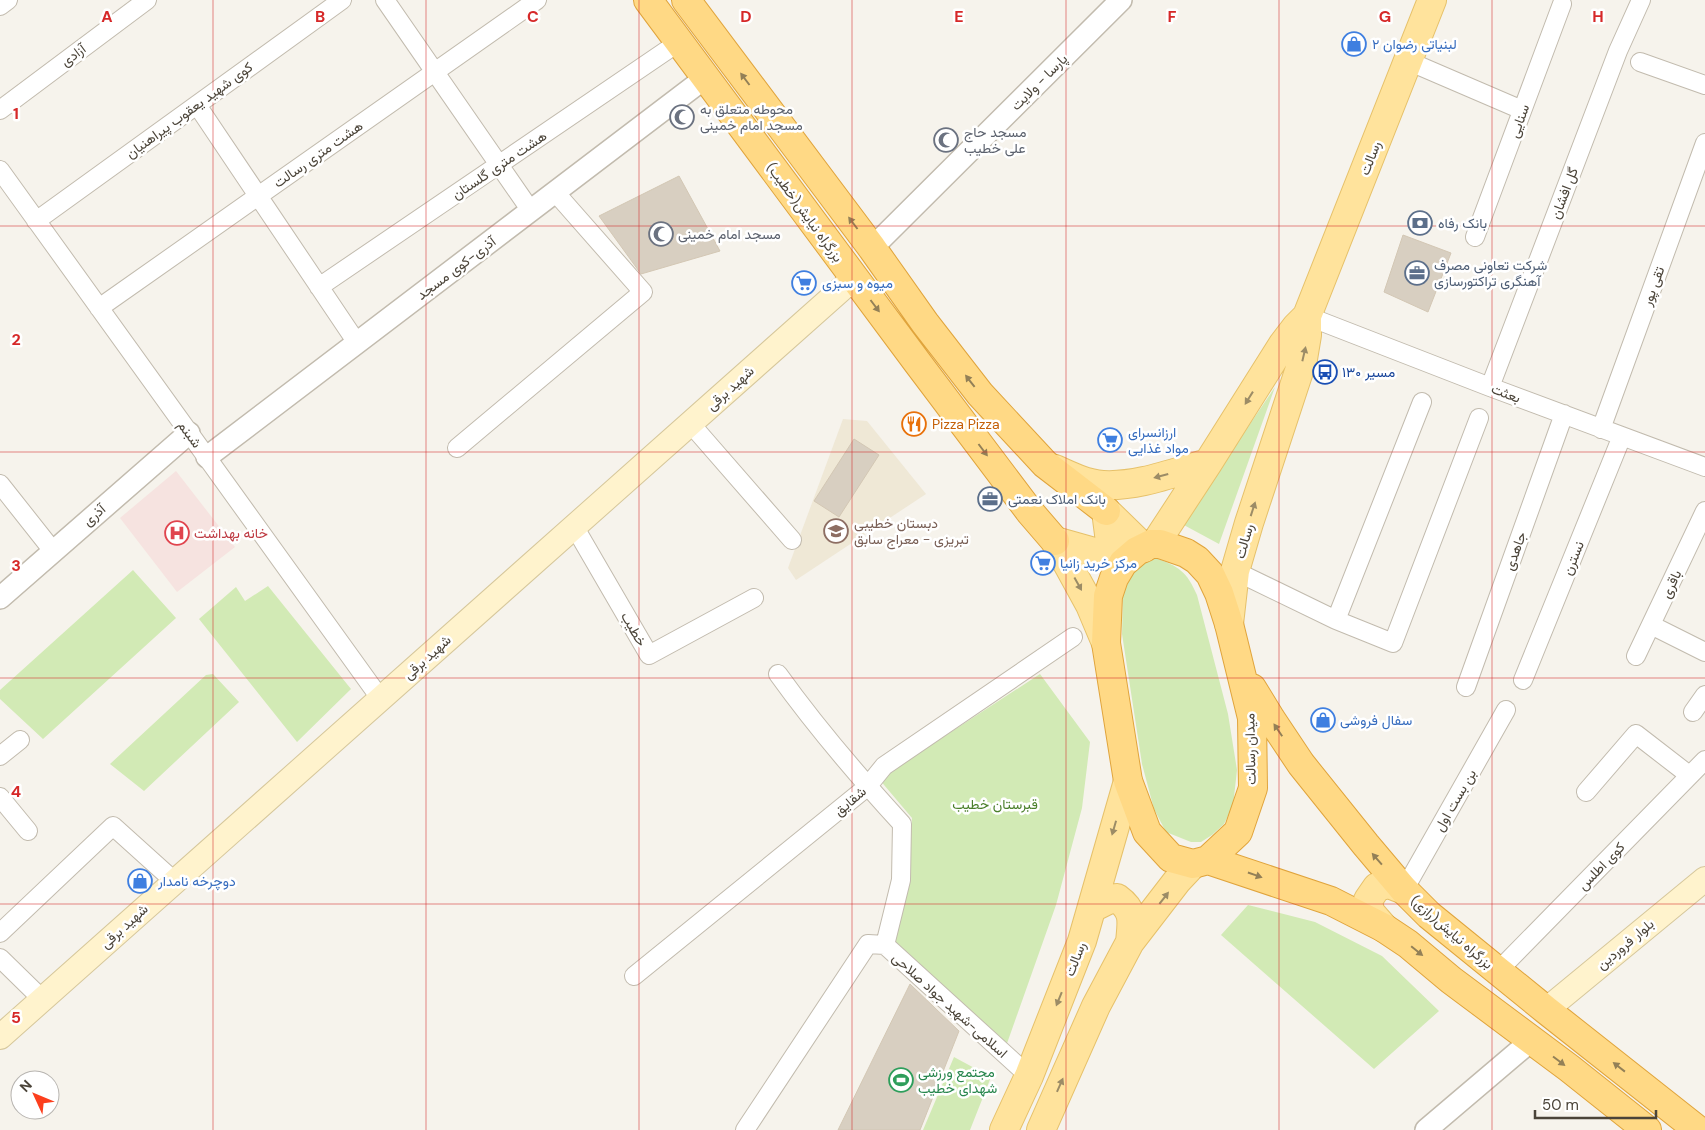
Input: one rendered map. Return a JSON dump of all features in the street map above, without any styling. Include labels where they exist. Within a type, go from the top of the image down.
[{"type":"highway","name":"بزرگراه نیایش(خطیب)","points":[[648,0],[1024,505],[1054,541]]},
{"type":"highway","points":[[686,0],[872,248],[925,323],[980,394],[1045,464],[1106,511]]},
{"type":"highway","points":[[1149,546],[1123,562],[1114,578],[1108,596],[1106,643],[1128,781],[1147,832],[1171,858],[1201,862],[1331,901],[1384,928],[1408,944],[1451,980],[1532,1040],[1647,1130]]},
{"type":"highway","name":"میدان رسالت","points":[[1149,546],[1172,547],[1186,553],[1197,560],[1210,574],[1219,593],[1229,624],[1252,718],[1253,788],[1238,832],[1201,862]]},
{"type":"highway","name":"بزرگراه نیایش(رازی)","points":[[1238,663],[1271,719],[1301,764],[1404,890],[1429,915],[1498,972],[1698,1130]]},
{"type":"main road","name":"رسالت","points":[[1229,624],[1235,571],[1303,360],[1307,335],[1307,316],[1408,61],[1428,3]]},
{"type":"main road","name":"شهید برقی","points":[[0,1037],[854,278]]},
{"type":"main road","name":"رسالت","points":[[1149,546],[1208,462],[1283,344],[1296,326],[1307,316]]},
{"type":"main road","points":[[1045,464],[1071,477],[1102,485],[1138,482],[1208,462]]},
{"type":"main road","points":[[1054,541],[1094,552],[1101,552],[1110,542],[1106,511]]},
{"type":"main road","points":[[1106,511],[1149,546]]},
{"type":"main road","points":[[1054,541],[1090,605],[1106,643]]},
{"type":"main road","name":"رسالت","points":[[1004,1130],[1029,1076],[1082,942],[1128,781]]},
{"type":"main road","points":[[1041,1130],[1096,1006],[1130,942],[1177,881],[1201,862]]},
{"type":"main road","name":"بلوار فروردین","points":[[1546,1010],[1705,878]]},
{"type":"main road","points":[[1384,928],[1370,912],[1368,900],[1376,887],[1389,884],[1404,890]]},
{"type":"main road","points":[[1092,908],[1117,898],[1126,905],[1133,919],[1130,942]]},
{"type":"street","points":[[0,6],[8,0]]},
{"type":"street","name":"آزادی","points":[[0,110],[146,0]]},
{"type":"street","name":"کوی شهید یعقوب پیراهنیان","points":[[36,221],[342,0]]},
{"type":"street","points":[[385,0],[531,211]]},
{"type":"street","name":"هشت متری رسالت","points":[[99,308],[537,0]]},
{"type":"street","name":"پارسا - ولایت","points":[[872,248],[1121,0]]},
{"type":"street","name":"گل افشان","points":[[1490,387],[1618,51],[1641,0]]},
{"type":"street","name":"سنایی","points":[[1475,237],[1562,4]]},
{"type":"street","name":"هشت متری گلستان","points":[[319,287],[679,42]]},
{"type":"street","points":[[1408,61],[1522,110]]},
{"type":"street","points":[[1640,62],[1705,85]]},
{"type":"street","name":"آذری-کوی مسجد","points":[[206,457],[705,78]]},
{"type":"street","points":[[197,105],[356,343]]},
{"type":"street","name":"تقی پور","points":[[1601,428],[1705,143]]},
{"type":"street","name":"شبنم","points":[[0,170],[380,698]]},
{"type":"street","points":[[457,448],[643,292],[555,192]]},
{"type":"street","name":"بعثت","points":[[1307,316],[1705,467]]},
{"type":"street","points":[[1336,620],[1422,402]]},
{"type":"street","name":"جاهدی","points":[[1466,687],[1564,414]]},
{"type":"street","points":[[1235,571],[1336,620],[1393,643],[1479,418]]},
{"type":"street","points":[[690,423],[792,540]]},
{"type":"street","name":"آذری","points":[[0,598],[189,433]]},
{"type":"street","name":"نسترن","points":[[1523,680],[1622,436]]},
{"type":"street","points":[[0,484],[53,551]]},
{"type":"street","name":"باقری","points":[[1636,656],[1705,511]]},
{"type":"street","name":"خطیب","points":[[574,526],[649,655],[754,598]]},
{"type":"street","points":[[1651,625],[1705,652]]},
{"type":"street","name":"شقایق","points":[[634,976],[867,787],[884,766],[1073,637]]},
{"type":"street","name":"اسلامی-شهید جواد صلاحی","points":[[778,674],[804,711],[867,787],[902,824],[901,880],[885,945],[1029,1076]]},
{"type":"street","points":[[1693,712],[1705,695]]},
{"type":"street","name":"بن بست اول","points":[[1404,890],[1506,710]]},
{"type":"street","points":[[1586,792],[1636,734],[1689,775]]},
{"type":"street","points":[[0,756],[20,740]]},
{"type":"street","name":"کوی اطلس","points":[[1498,972],[1705,760]]},
{"type":"street","points":[[0,797],[28,831]]},
{"type":"street","points":[[0,933],[113,826],[174,881]]},
{"type":"street","points":[[746,1130],[868,944],[885,945]]},
{"type":"street","points":[[0,958],[42,999]]},
{"type":"street","points":[[1426,1130],[1532,1040]]},
{"type":"shaded area","name":"دبستان خطیبی تبریزی - معراج سابق","points":[[843,419],[867,421],[926,494],[796,580],[788,568]]},
{"type":"shaded area","name":"خانه بهداشت","points":[[176,471],[235,547],[177,592],[120,518]]},
{"type":"green space","points":[[1275,387],[1219,544],[1182,524]]},
{"type":"green space","points":[[1155,558],[1176,567],[1186,575],[1197,595],[1228,714],[1237,770],[1233,806],[1224,824],[1201,842],[1191,842],[1166,832],[1154,809],[1142,764],[1122,634],[1123,593],[1127,576],[1137,565]]},
{"type":"green space","points":[[133,570],[176,618],[43,739],[0,699],[0,690]]},
{"type":"green space","points":[[268,586],[351,689],[297,742],[199,619],[236,587],[245,601]]},
{"type":"green space","points":[[213,674],[239,702],[144,791],[110,764],[206,675]]},
{"type":"green space","name":"قبرستان خطیب","points":[[1040,674],[1090,742],[1082,808],[1056,905],[1005,1049],[893,942],[907,879],[912,818],[879,779]]},
{"type":"green space","points":[[1248,905],[1315,922],[1382,956],[1439,1011],[1374,1069],[1221,935]]},
{"type":"green space","points":[[954,1057],[991,1077],[970,1130],[923,1130]]},
{"type":"building","name":"مسجد امام خمینی","points":[[679,176],[720,251],[641,274],[599,216]]},
{"type":"building","name":"شرکت تعاونی مصرف آهنگری تراکتورسازی","points":[[1403,235],[1451,253],[1428,312],[1384,292]]},
{"type":"building","points":[[854,439],[879,455],[839,517],[814,501]]},
{"type":"building","name":"مجتمع ورزشی شهدای خطیب","points":[[910,984],[959,1031],[920,1130],[838,1130]]},
{"type":"place","name":"لبنیاتی رضوان ۲","points":[[1354,44]]},
{"type":"place","name":"محوطه متعلق به مسجد امام خمینی","points":[[682,117]]},
{"type":"place","name":"مسجد حاج علی خطیب","points":[[946,140]]},
{"type":"place","name":"بانک رفاه","points":[[1420,223]]},
{"type":"place","name":"مسجد امام خمینی","points":[[661,234]]},
{"type":"place","name":"شرکت تعاونی مصرف آهنگری تراکتورسازی","points":[[1417,273]]},
{"type":"place","name":"میوه و سبزی","points":[[804,283]]},
{"type":"place","name":"مسیر ۱۳۰","points":[[1325,372]]},
{"type":"place","name":"Pizza Pizza","points":[[914,424]]},
{"type":"place","name":"ارزانسرای مواد غذایی","points":[[1110,440]]},
{"type":"place","name":"بانک املاک نعمتی","points":[[990,499]]},
{"type":"place","name":"دبستان خطیبی تبریزی - معراج سابق","points":[[836,531]]},
{"type":"place","name":"خانه بهداشت","points":[[177,533]]},
{"type":"place","name":"مرکز خرید زانیا","points":[[1043,563]]},
{"type":"place","name":"سفال فروشی","points":[[1323,720]]},
{"type":"place","name":"دوچرخه نامدار","points":[[140,881]]},
{"type":"place","name":"مجتمع ورزشی شهدای خطیب","points":[[901,1080]]}]
